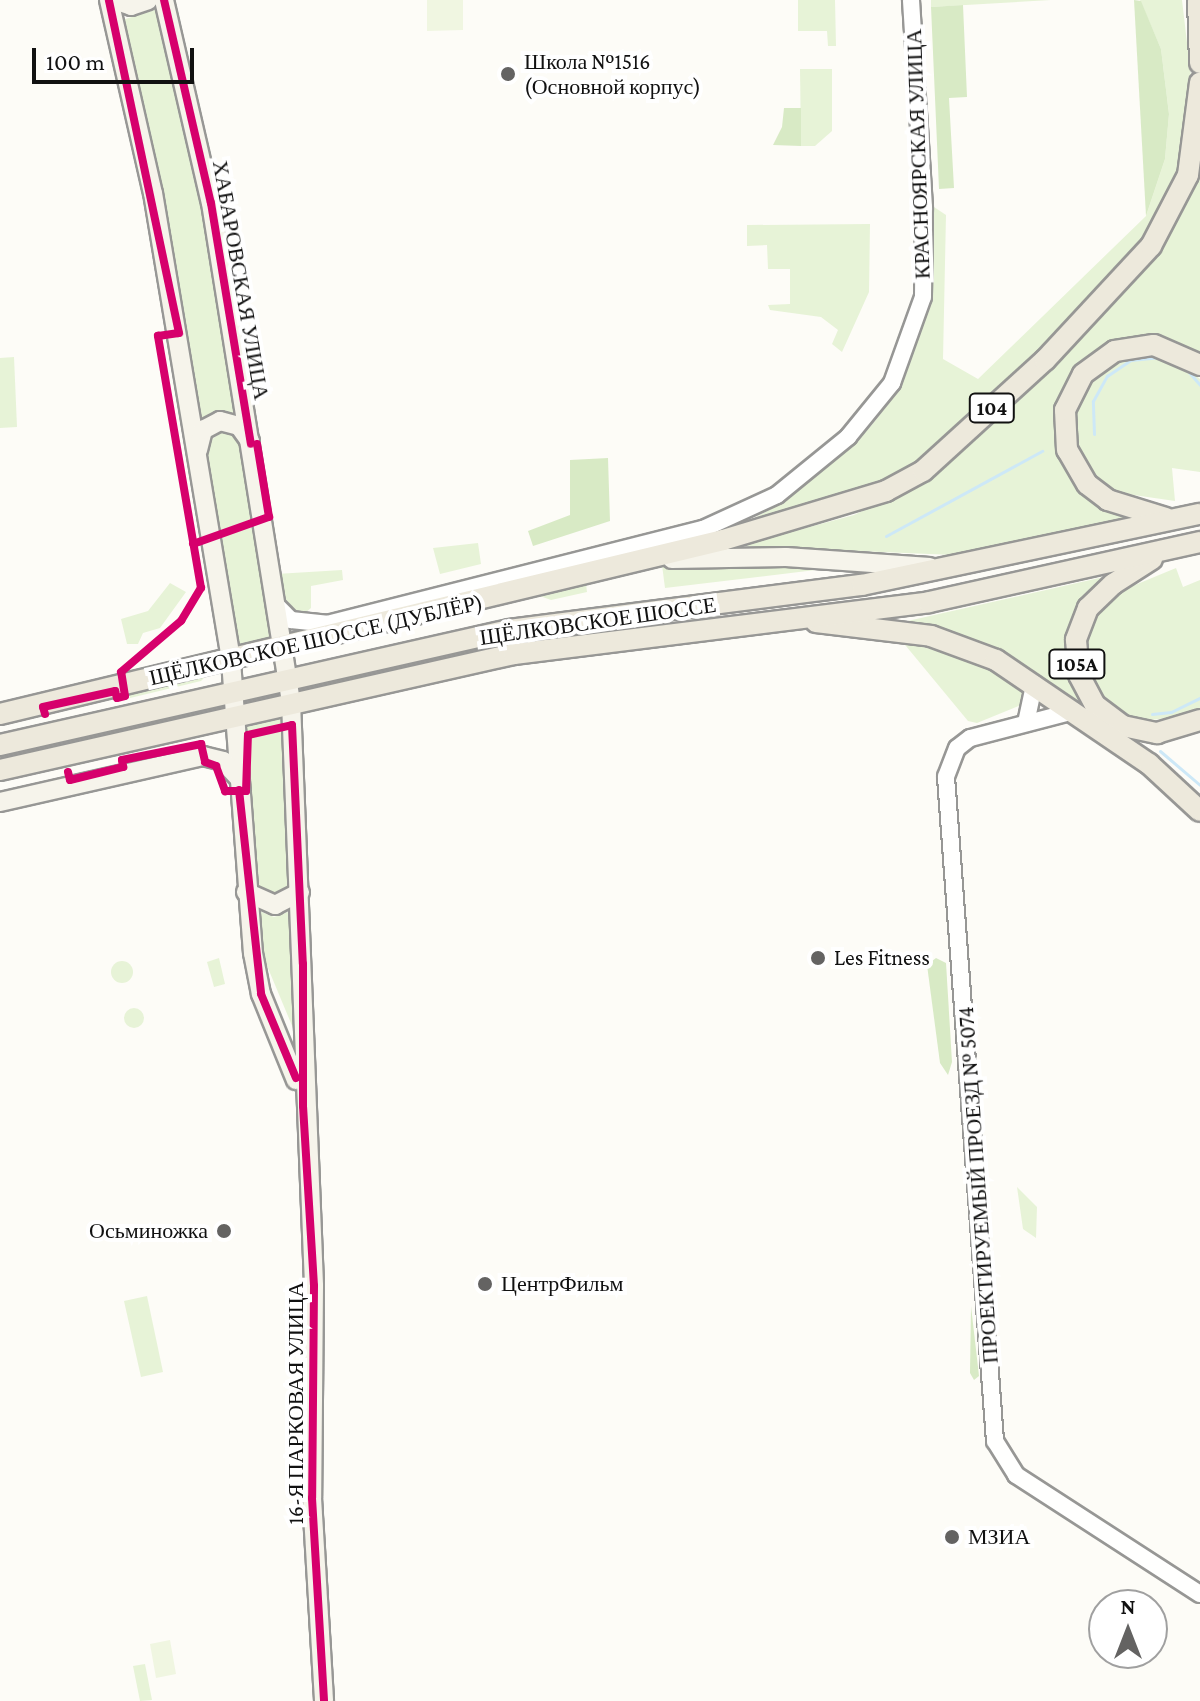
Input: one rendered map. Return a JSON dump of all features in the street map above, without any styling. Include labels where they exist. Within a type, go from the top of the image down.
[{"type":"main road","points":[[148,0],[131,6],[112,0],[153,193],[198,453],[234,691]]},
{"type":"main road","name":"ХАБАРОВСКАЯ УЛИЦА","points":[[164,0],[211,203],[289,678]]},
{"type":"main road","points":[[1198,0],[1200,63]]},
{"type":"main road","name":"104","points":[[631,563],[850,506],[923,471],[1045,360],[1151,246],[1188,175],[1200,83]]},
{"type":"main road","points":[[1174,520],[1121,505],[1087,484],[1067,450],[1065,410],[1083,374],[1115,351],[1154,345],[1200,365]]},
{"type":"main road","points":[[198,453],[203,430],[220,421],[239,426],[251,444]]},
{"type":"main road","name":"ЩЁЛКОВСКОЕ ШОССЕ","points":[[0,745],[289,678],[547,623],[786,596],[953,568],[1200,514]]},
{"type":"main road","name":"ЩЁЛКОВСКОЕ ШОССЕ","points":[[0,770],[291,702],[551,647],[929,602],[1200,542]]},
{"type":"main road","name":"105A","points":[[1173,549],[1099,595],[1081,624],[1077,666],[1095,705],[1123,726],[1157,733],[1200,720]]},
{"type":"main road","points":[[631,563],[724,556],[953,568]]},
{"type":"main road","name":"ЩЁЛКОВСКОЕ ШОССЕ (ДУБЛЁР)","points":[[0,714],[284,649],[631,563]]},
{"type":"main road","points":[[795,619],[931,636],[996,660],[1149,764],[1200,811]]},
{"type":"main road","name":"16-Я ПАРКОВАЯ УЛИЦА","points":[[289,678],[300,892],[303,1106],[314,1286],[312,1466],[324,1701]]},
{"type":"main road","name":"16-Я ПАРКОВАЯ УЛИЦА","points":[[234,691],[246,892],[261,994],[289,1055],[303,1106]]},
{"type":"main road","points":[[0,802],[203,756],[223,761],[238,777]]},
{"type":"main road","points":[[246,892],[275,905],[300,892]]},
{"type":"street","name":"КРАСНОЯРСКАЯ УЛИЦА","points":[[277,606],[291,620],[327,624],[529,576],[690,533],[752,510],[798,480],[880,401],[913,337],[925,273],[911,0]]},
{"type":"street","points":[[1026,723],[1034,684]]},
{"type":"street","name":"ПРОЕКТИРУЕМЫЙ ПРОЕЗД № 5074","points":[[1074,711],[970,738],[957,748],[946,777],[995,1441],[1016,1475],[1200,1594]]},
{"type":"green space","points":[[427,0],[463,0],[463,30],[427,31]]},
{"type":"green space","points":[[798,0],[835,0],[836,46],[828,46],[827,31],[798,31]]},
{"type":"green space","points":[[931,0],[1051,0],[931,7]]},
{"type":"green space","points":[[1134,0],[1141,1],[1161,49],[1169,114],[1165,159],[1146,216]]},
{"type":"green space","points":[[1140,0],[1182,0],[1191,77],[1178,172],[1143,241],[1038,353],[917,463],[882,482],[741,525],[782,503],[829,466],[871,426],[901,388],[933,298],[934,207],[946,215],[943,359],[978,379],[1146,216],[1165,159],[1169,114],[1161,49]]},
{"type":"green space","points":[[963,5],[967,97],[949,98],[954,188],[939,189],[931,7]]},
{"type":"green space","points":[[158,9],[203,205],[239,419],[222,411],[201,425],[160,189],[122,20]]},
{"type":"green space","points":[[800,69],[832,69],[832,131],[815,146],[801,146]]},
{"type":"green space","points":[[784,108],[801,108],[801,146],[773,145],[782,127]]},
{"type":"green space","points":[[1200,166],[1200,353],[1155,335],[1111,341],[1075,368],[1055,408],[1054,438],[1070,480],[1104,509],[1136,519],[953,555],[739,546],[854,515],[929,479],[1051,367],[1139,277],[1185,208]]},
{"type":"green space","points":[[870,224],[869,292],[842,352],[832,344],[838,330],[821,317],[770,310],[768,305],[790,304],[790,269],[768,269],[767,245],[747,246],[747,225]]},
{"type":"green space","points":[[1153,355],[1186,367],[1200,379],[1200,472],[1172,468],[1175,501],[1113,492],[1094,477],[1076,447],[1075,412],[1090,380],[1118,360]]},
{"type":"green space","points":[[14,357],[17,427],[0,428],[0,358]]},
{"type":"green space","points":[[225,430],[243,438],[277,643],[237,652],[204,445]]},
{"type":"green space","points":[[608,458],[610,521],[533,546],[528,531],[570,515],[570,460]]},
{"type":"green space","points":[[478,543],[481,564],[440,574],[433,548]]},
{"type":"green space","points":[[693,560],[832,568],[665,588],[662,565]]},
{"type":"green space","points":[[1176,568],[1183,587],[1200,580],[1200,708],[1186,716],[1141,721],[1114,709],[1094,686],[1086,642],[1097,613],[1118,592]]},
{"type":"green space","points":[[342,570],[343,580],[311,586],[311,608],[305,613],[285,609],[276,574]]},
{"type":"green space","points":[[1108,576],[1081,603],[1067,639],[1070,677],[1088,710],[1000,652],[959,635],[903,622]]},
{"type":"green space","points":[[170,583],[186,592],[160,628],[143,633],[138,644],[127,644],[121,619],[148,611]]},
{"type":"green space","points":[[586,584],[587,592],[551,600],[537,595]]},
{"type":"green space","points":[[901,640],[992,668],[1029,691],[1026,703],[977,723],[968,721]]},
{"type":"green space","points":[[212,670],[201,681],[130,698],[128,691]]},
{"type":"green space","points":[[284,717],[293,885],[277,897],[257,891],[243,728]]},
{"type":"green space","points":[[254,909],[274,917],[296,909],[293,1028],[265,961]]},
{"type":"green space","points":[[219,958],[225,984],[214,987],[207,962]]},
{"type":"green space","points":[[936,958],[946,963],[952,1062],[948,1075],[940,1063],[927,965]]},
{"type":"green space","points":[[122,961],[130,964],[133,972],[130,980],[122,983],[114,980],[111,972],[114,964]]},
{"type":"green space","points":[[134,1008],[141,1011],[144,1018],[141,1025],[134,1028],[127,1025],[124,1018],[127,1011]]},
{"type":"green space","points":[[1017,1187],[1037,1207],[1036,1238],[1023,1229]]},
{"type":"green space","points":[[147,1296],[163,1372],[141,1377],[124,1301]]},
{"type":"green space","points":[[971,1306],[979,1376],[974,1380],[970,1373]]},
{"type":"green space","points":[[170,1640],[176,1674],[156,1678],[150,1644]]},
{"type":"green space","points":[[145,1664],[152,1700],[140,1701],[133,1666]]},
{"type":"waterway","points":[[1094,434],[1093,401],[1107,376],[1131,360],[1158,357]]},
{"type":"waterway","points":[[1187,370],[1200,385]]},
{"type":"waterway","points":[[886,536],[1042,451]]},
{"type":"waterway","points":[[1152,714],[1171,712],[1200,698]]},
{"type":"waterway","points":[[1160,751],[1200,785]]},
{"type":"cycle path","points":[[45,714],[43,707],[115,691],[117,698],[125,696],[121,672],[181,621],[201,588],[158,336],[179,333],[109,0]]},
{"type":"cycle path","points":[[164,0],[211,203],[251,444]]},
{"type":"cycle path","points":[[193,544],[269,517],[257,444]]},
{"type":"cycle path","points":[[68,772],[70,780],[123,767],[122,760],[201,744],[205,762],[216,766],[225,791],[246,791],[248,735],[292,725],[303,964],[303,1106],[314,1286],[312,1498],[324,1701]]},
{"type":"cycle path","points":[[239,790],[261,994],[296,1078]]},
{"type":"place","name":"Школа №1516 (Основной корпус)","points":[[508,74]]},
{"type":"place","name":"Les Fitness","points":[[818,958]]},
{"type":"place","name":"Осьминожка","points":[[224,1231]]},
{"type":"place","name":"ЦентрФильм","points":[[485,1284]]},
{"type":"place","name":"МЗИА","points":[[952,1537]]}]
